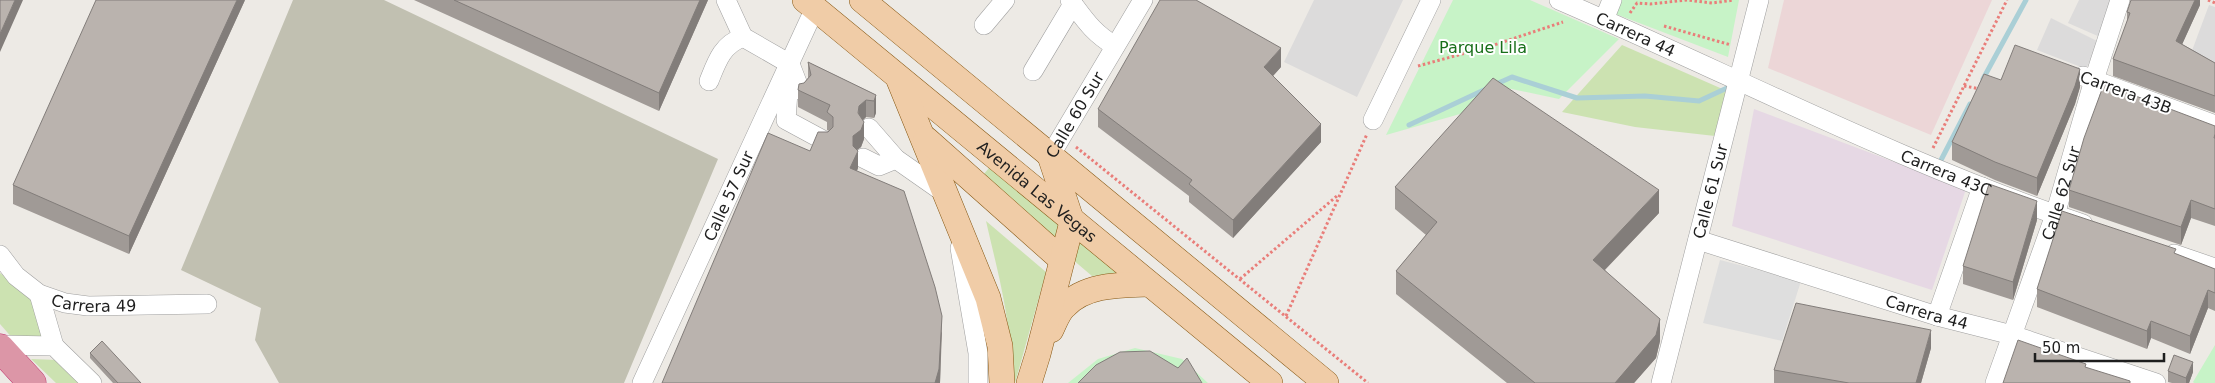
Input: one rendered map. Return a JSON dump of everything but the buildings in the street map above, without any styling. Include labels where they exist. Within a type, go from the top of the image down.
[{"type":"highway","points":[[0,347],[32,383]]},
{"type":"main road","points":[[862,0],[1326,383]]},
{"type":"main road","name":"Avenida Las Vegas","points":[[810,4],[1072,222],[1270,383]]},
{"type":"main road","points":[[897,76],[921,135],[948,188],[995,320],[1000,346],[1002,383]]},
{"type":"main road","points":[[948,188],[998,160],[1050,156]]},
{"type":"main road","name":"Calle 60 Sur","points":[[1050,156],[1072,222]]},
{"type":"main road","points":[[948,188],[1062,260]]},
{"type":"main road","points":[[1029,383],[1072,222]]},
{"type":"main road","points":[[1104,248],[1114,234],[1119,234],[1161,264],[1216,293]]},
{"type":"main road","points":[[1038,354],[1065,305],[1097,288],[1148,284]]},
{"type":"street","points":[[726,0],[743,36],[790,64],[800,90]]},
{"type":"street","points":[[984,25],[1005,0]]},
{"type":"street","name":"Calle 60 Sur","points":[[1050,156],[1143,0]]},
{"type":"street","points":[[1373,120],[1431,0]]},
{"type":"street","name":"Carrera 44","points":[[1558,0],[1739,83]]},
{"type":"street","points":[[1596,17],[1612,0]]},
{"type":"street","name":"Calle 61 Sur","points":[[1661,383],[1748,50],[1759,0]]},
{"type":"street","name":"Calle 62 Sur","points":[[1995,383],[2055,215],[2094,80],[2120,0]]},
{"type":"street","points":[[1033,71],[1072,2],[1085,23],[1101,38],[1115,46]]},
{"type":"street","name":"Calle 57 Sur","points":[[642,383],[790,64],[810,4]]},
{"type":"street","points":[[709,81],[717,61],[730,42],[743,36]]},
{"type":"street","points":[[790,64],[786,120],[822,140]]},
{"type":"street","name":"Carrera 43B","points":[[2068,70],[2215,124]]},
{"type":"street","name":"Carrera 43C","points":[[1739,83],[1925,164],[2055,215],[2102,230]]},
{"type":"street","points":[[869,128],[896,159],[948,188],[978,353],[978,383]]},
{"type":"street","points":[[863,158],[879,166],[896,159]]},
{"type":"street","points":[[1938,316],[1982,187]]},
{"type":"street","name":"Carrera 44","points":[[1698,240],[1766,267],[1938,316],[2012,334],[2156,383]]},
{"type":"street","points":[[2158,249],[2215,268]]},
{"type":"street","name":"Carrera 49","points":[[0,255],[16,276],[39,294],[65,304],[88,306],[207,304]]},
{"type":"street","points":[[39,294],[54,346],[92,383]]},
{"type":"street","points":[[0,347],[54,346]]},
{"type":"path","points":[[1637,18],[1628,16],[1637,3],[1650,4],[1687,0],[1712,3],[1734,0]]},
{"type":"path","points":[[1925,164],[2007,0]]},
{"type":"path","points":[[2208,0],[2215,3]]},
{"type":"path","points":[[1396,72],[1596,17]]},
{"type":"path","points":[[1663,26],[1748,50]]},
{"type":"path","points":[[1965,86],[1990,91]]},
{"type":"path","points":[[1286,316],[1373,120]]},
{"type":"path","points":[[1087,155],[1368,383]]},
{"type":"path","points":[[1240,279],[1340,193]]},
{"type":"shaded area","points":[[293,0],[384,0],[718,159],[624,383],[279,383],[255,340],[261,308],[181,270]]},
{"type":"shaded area","points":[[1314,0],[1403,0],[1357,97],[1284,62]]},
{"type":"shaded area","points":[[1784,0],[1992,0],[1931,135],[1768,68]]},
{"type":"shaded area","points":[[2079,0],[2112,0],[2100,37],[2068,23]]},
{"type":"shaded area","points":[[2209,5],[2215,7],[2215,68],[2190,56]]},
{"type":"shaded area","points":[[2051,18],[2099,42],[2086,69],[2037,50]]},
{"type":"shaded area","points":[[1754,109],[1966,189],[1932,290],[1732,226]]},
{"type":"shaded area","points":[[1720,260],[1801,281],[1782,341],[1703,323]]},
{"type":"green space","name":"Parque Lila","points":[[1453,0],[1530,0],[1619,39],[1559,99],[1507,88],[1460,114],[1386,135]]},
{"type":"green space","points":[[1619,0],[1739,0],[1728,57],[1613,13]]},
{"type":"green space","points":[[1622,45],[1727,91],[1715,136],[1635,127],[1562,112]]},
{"type":"green space","points":[[993,163],[1123,273],[1092,276],[979,180]]},
{"type":"green space","points":[[986,221],[1046,272],[1015,383],[1010,383],[1010,342],[1004,301]]},
{"type":"green space","points":[[0,273],[35,300],[43,338],[14,340],[0,324]]},
{"type":"green space","points":[[2215,345],[2215,383],[2194,383],[2193,382]]},
{"type":"green space","points":[[1135,348],[1182,359],[1208,383],[1068,383],[1098,359]]},
{"type":"green space","points":[[31,359],[58,360],[81,383],[56,383]]},
{"type":"waterway","points":[[1983,79],[2026,0]]},
{"type":"waterway","points":[[1494,85],[1512,77],[1577,98],[1645,96],[1699,101],[1727,88]]},
{"type":"waterway","points":[[1409,125],[1486,89]]},
{"type":"waterway","points":[[1940,162],[1970,104]]}]
